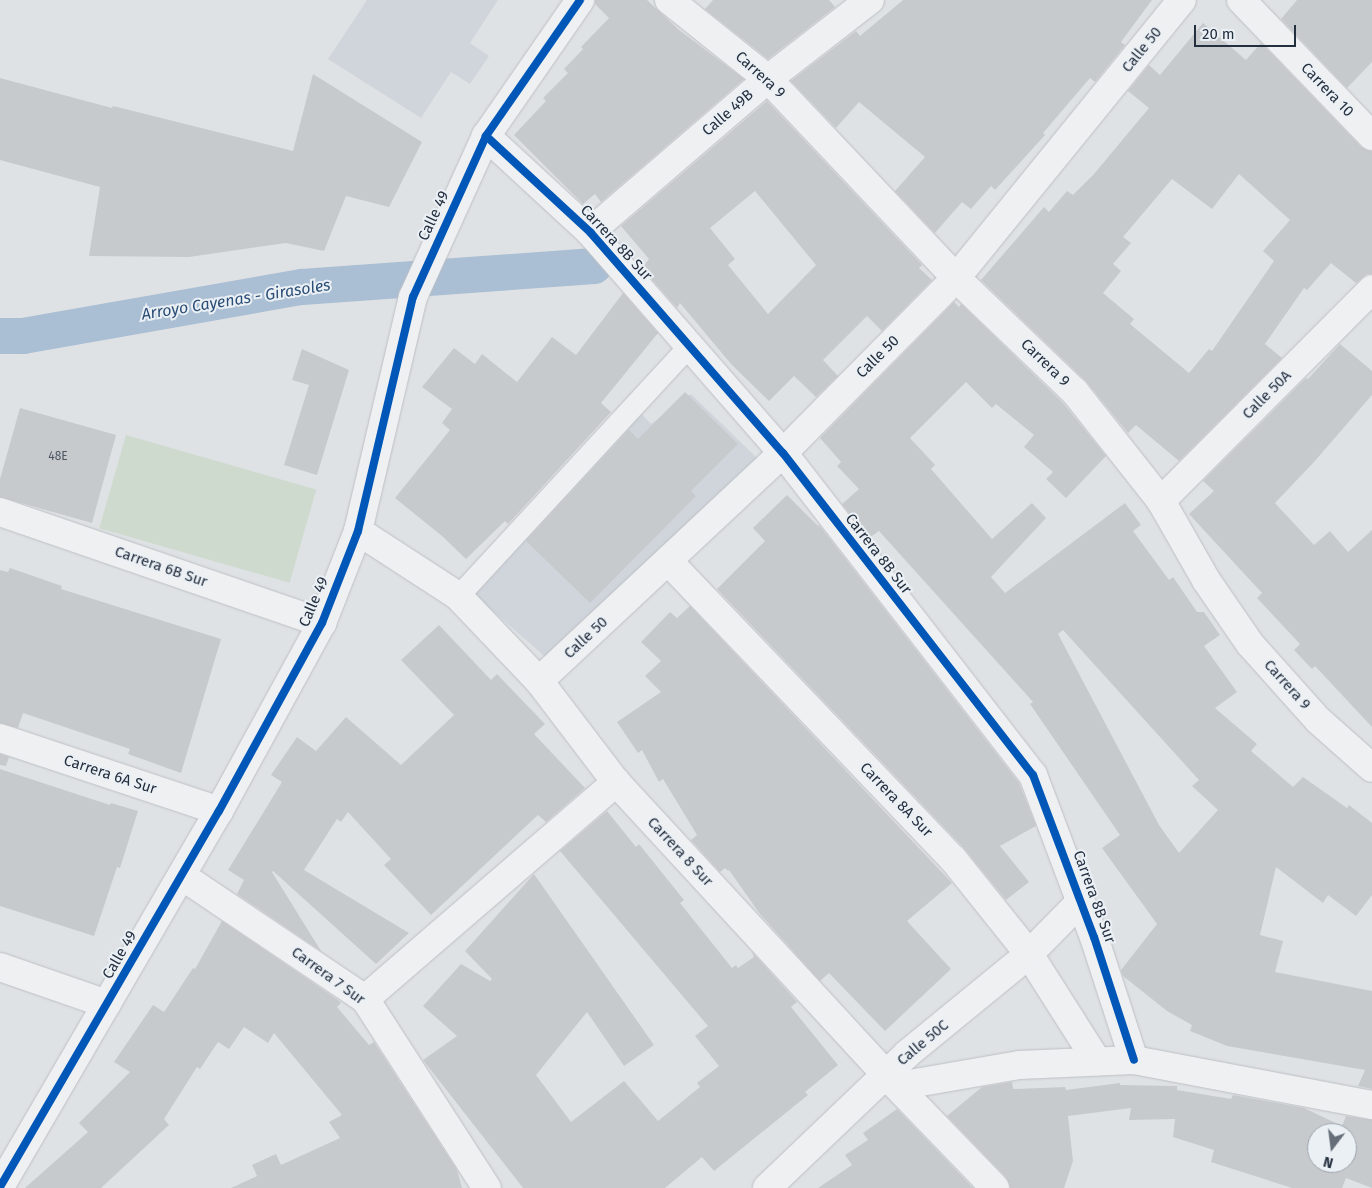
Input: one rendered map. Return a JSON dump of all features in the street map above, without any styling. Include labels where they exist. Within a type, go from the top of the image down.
[{"type":"street","name":"Calle 49","points":[[1,1184],[182,876],[322,623],[358,530],[413,297],[486,136],[580,0]]},
{"type":"street","name":"Carrera 9","points":[[669,0],[768,79],[956,278],[1074,392],[1162,501],[1206,580],[1250,644],[1318,720],[1372,768]]},
{"type":"street","name":"Calle 49B","points":[[590,232],[768,79],[870,0]]},
{"type":"street","name":"Calle 50","points":[[539,681],[783,453],[956,278],[1182,0]]},
{"type":"street","name":"Carrera 10","points":[[1241,0],[1372,136]]},
{"type":"street","name":"Carrera 8B Sur","points":[[486,136],[590,232],[783,453],[1033,776],[1081,901],[1134,1060]]},
{"type":"street","name":"Calle 50A","points":[[1162,501],[1372,289]]},
{"type":"street","name":"Carrera 6B Sur","points":[[0,512],[322,623]]},
{"type":"street","name":"Carrera 8 Sur","points":[[358,530],[458,596],[539,681],[616,782],[994,1188]]},
{"type":"street","name":"Carrera 8A Sur","points":[[668,562],[953,859],[1030,954],[1097,1061]]},
{"type":"street","name":"Carrera 6A Sur","points":[[0,738],[219,811]]},
{"type":"street","points":[[365,999],[616,782]]},
{"type":"street","name":"Carrera 7 Sur","points":[[182,876],[365,999],[487,1188]]},
{"type":"street","name":"Calle 50C","points":[[767,1188],[892,1080],[907,1054],[1030,954],[1081,901]]},
{"type":"street","points":[[0,967],[107,1004]]},
{"type":"street","points":[[892,1080],[1019,1065],[1134,1060],[1372,1105]]},
{"type":"lane","points":[[458,596],[690,345]]},
{"type":"shaded area","points":[[367,0],[498,0],[470,43],[489,56],[470,84],[451,72],[421,118],[328,59]]},
{"type":"shaded area","points":[[691,394],[758,459],[551,662],[469,590],[639,411],[651,424]]},
{"type":"shaded area","points":[[126,435],[316,490],[290,583],[99,528]]},
{"type":"building","points":[[595,0],[647,0],[679,30],[744,79],[601,202],[595,194],[583,204],[514,135],[546,101],[543,98],[568,73],[564,69],[583,49],[581,47],[609,18],[595,4]]},
{"type":"building","points":[[713,0],[829,0],[835,7],[768,59],[705,9]]},
{"type":"building","points":[[903,0],[1152,0],[1121,42],[1125,45],[1095,82],[1090,78],[1043,133],[1045,135],[995,190],[991,186],[971,209],[962,202],[935,233],[895,191],[925,157],[859,102],[836,128],[791,81],[856,31],[860,36]]},
{"type":"building","points":[[1297,0],[1372,0],[1372,62],[1347,88],[1281,19]]},
{"type":"building","points":[[1203,23],[1246,60],[1261,43],[1361,147],[1372,151],[1372,274],[1367,274],[1356,283],[1331,263],[1307,290],[1304,288],[1265,344],[1282,358],[1179,461],[1136,425],[1128,433],[1086,381],[981,280],[1044,207],[1049,212],[1067,191],[1073,195],[1094,174],[1149,108],[1128,91],[1149,65],[1160,75]],"holes":[[[1239,174],[1290,220],[1263,251],[1274,261],[1212,351],[1209,349],[1189,373],[1130,324],[1134,319],[1103,293],[1121,271],[1113,264],[1131,243],[1123,237],[1172,179],[1212,209]]]},
{"type":"building","points":[[313,74],[422,142],[389,207],[346,196],[324,251],[286,243],[189,257],[89,256],[100,187],[0,160],[0,78],[112,108],[113,106],[293,151]]},
{"type":"building","points":[[767,101],[922,265],[919,268],[932,280],[882,331],[867,316],[823,360],[838,376],[816,397],[794,376],[769,401],[731,364],[680,303],[677,308],[642,268],[649,259],[621,226]],"holes":[[[755,191],[816,265],[768,314],[728,265],[735,259],[710,228]]]},
{"type":"building","points":[[623,293],[658,333],[601,403],[611,412],[508,524],[505,521],[466,559],[442,536],[395,498],[450,430],[442,423],[452,409],[422,387],[454,348],[475,364],[482,354],[517,382],[552,337],[576,355]]},
{"type":"building","points":[[954,302],[959,307],[961,304],[1063,403],[1106,456],[1066,498],[1046,479],[1053,472],[1024,447],[1034,435],[996,404],[992,408],[966,382],[910,438],[935,465],[931,469],[992,539],[1032,503],[1046,518],[991,577],[1005,593],[1125,503],[1141,525],[1133,531],[1169,580],[1173,577],[1197,612],[1204,612],[1220,635],[1204,646],[1237,692],[1215,708],[1257,744],[1251,751],[1293,787],[1303,777],[1347,808],[1349,805],[1372,823],[1372,895],[1356,916],[1328,895],[1323,903],[1276,867],[1260,935],[1283,941],[1275,972],[1372,991],[1372,1089],[1358,1086],[1365,1070],[1227,1046],[1190,1031],[1192,1025],[1167,1011],[1123,976],[1121,970],[1157,924],[1102,848],[1120,835],[1030,704],[1033,702],[879,531],[869,538],[842,504],[859,489],[837,466],[841,462],[820,438]],"holes":[[[1063,630],[1199,780],[1192,786],[1218,810],[1179,853],[1159,825],[1058,634]]]},
{"type":"building","points":[[1340,344],[1372,371],[1372,395],[1314,462],[1275,503],[1314,545],[1330,531],[1348,552],[1372,530],[1372,727],[1315,666],[1312,669],[1294,650],[1300,644],[1257,598],[1262,593],[1189,514],[1214,491],[1203,481],[1306,378],[1308,379]]},
{"type":"building","points":[[302,349],[349,370],[317,475],[284,465],[309,385],[292,380]]},
{"type":"building","points":[[685,392],[738,444],[691,491],[696,496],[590,603],[526,541],[629,430],[638,439]]},
{"type":"building","points":[[20,408],[116,435],[92,523],[0,497],[0,479]]},
{"type":"building","points":[[787,495],[819,525],[1019,783],[1036,826],[1000,846],[1029,882],[1006,900],[964,848],[717,589],[765,541],[753,528]]},
{"type":"building","points":[[10,568],[62,586],[61,589],[221,639],[181,773],[128,754],[130,749],[23,713],[18,728],[0,723],[0,570],[8,572]]},
{"type":"building","points":[[690,606],[952,883],[907,921],[951,969],[885,1031],[829,973],[820,981],[760,914],[729,870],[725,868],[720,872],[691,840],[697,835],[663,779],[659,782],[642,750],[638,753],[617,722],[661,692],[645,676],[661,661],[641,642],[670,612],[677,618]]},
{"type":"building","points":[[439,625],[491,680],[497,674],[545,724],[534,734],[585,788],[546,822],[538,815],[431,915],[384,865],[391,859],[348,812],[341,822],[337,819],[304,870],[409,933],[376,964],[273,871],[321,951],[237,894],[244,880],[228,870],[282,782],[271,775],[297,737],[316,751],[346,717],[401,765],[454,715],[401,660]]},
{"type":"building","points":[[0,754],[9,757],[6,766],[0,765]]},
{"type":"building","points":[[0,769],[110,805],[111,803],[138,811],[120,868],[117,867],[94,936],[0,906]]},
{"type":"building","points":[[607,811],[636,847],[639,844],[684,900],[680,903],[732,968],[736,965],[738,968],[754,957],[752,952],[797,1002],[791,1007],[838,1065],[805,1092],[808,1095],[714,1171],[702,1157],[665,1188],[523,1188],[423,1060],[457,1036],[423,1006],[461,964],[490,981],[492,979],[465,951],[534,874],[654,1045],[624,1066],[587,1012],[536,1075],[571,1122],[624,1081],[658,1121],[700,1087],[697,1083],[719,1066],[695,1036],[708,1026],[560,851]]},
{"type":"building","points":[[222,921],[341,1003],[337,1007],[369,1045],[374,1042],[457,1170],[462,1188],[231,1188],[257,1176],[252,1165],[276,1154],[281,1165],[340,1138],[329,1122],[342,1115],[274,1033],[268,1043],[244,1027],[229,1049],[218,1042],[200,1069],[197,1067],[164,1119],[169,1125],[101,1188],[25,1188],[88,1132],[79,1123],[130,1072],[114,1062],[153,1005],[164,1012],[193,968],[195,969]]},
{"type":"building","points":[[1012,1082],[1013,1089],[1065,1087],[1066,1090],[1120,1083],[1120,1085],[1177,1086],[1177,1090],[1231,1099],[1233,1095],[1304,1108],[1336,1123],[1307,1123],[1307,1173],[1357,1173],[1357,1123],[1343,1123],[1346,1116],[1372,1120],[1372,1188],[1346,1178],[1342,1188],[1292,1188],[1211,1162],[1214,1150],[1173,1137],[1175,1119],[1129,1120],[1131,1108],[1068,1116],[1073,1161],[1064,1188],[1010,1188],[1006,1177],[947,1116],[982,1087]]},
{"type":"building","points":[[897,1109],[973,1188],[818,1188],[852,1165],[845,1155],[868,1140],[863,1133]]},
{"type":"waterway","name":"Arroyo Cayenas - Girasoles","points":[[0,336],[23,336],[302,287],[594,266]]},
{"type":"cycle path","points":[[0,1187],[219,811],[322,623],[358,531],[413,297],[486,136],[580,0]]},
{"type":"cycle path","points":[[486,136],[590,232],[783,453],[1033,775],[1094,937],[1134,1060]]}]
